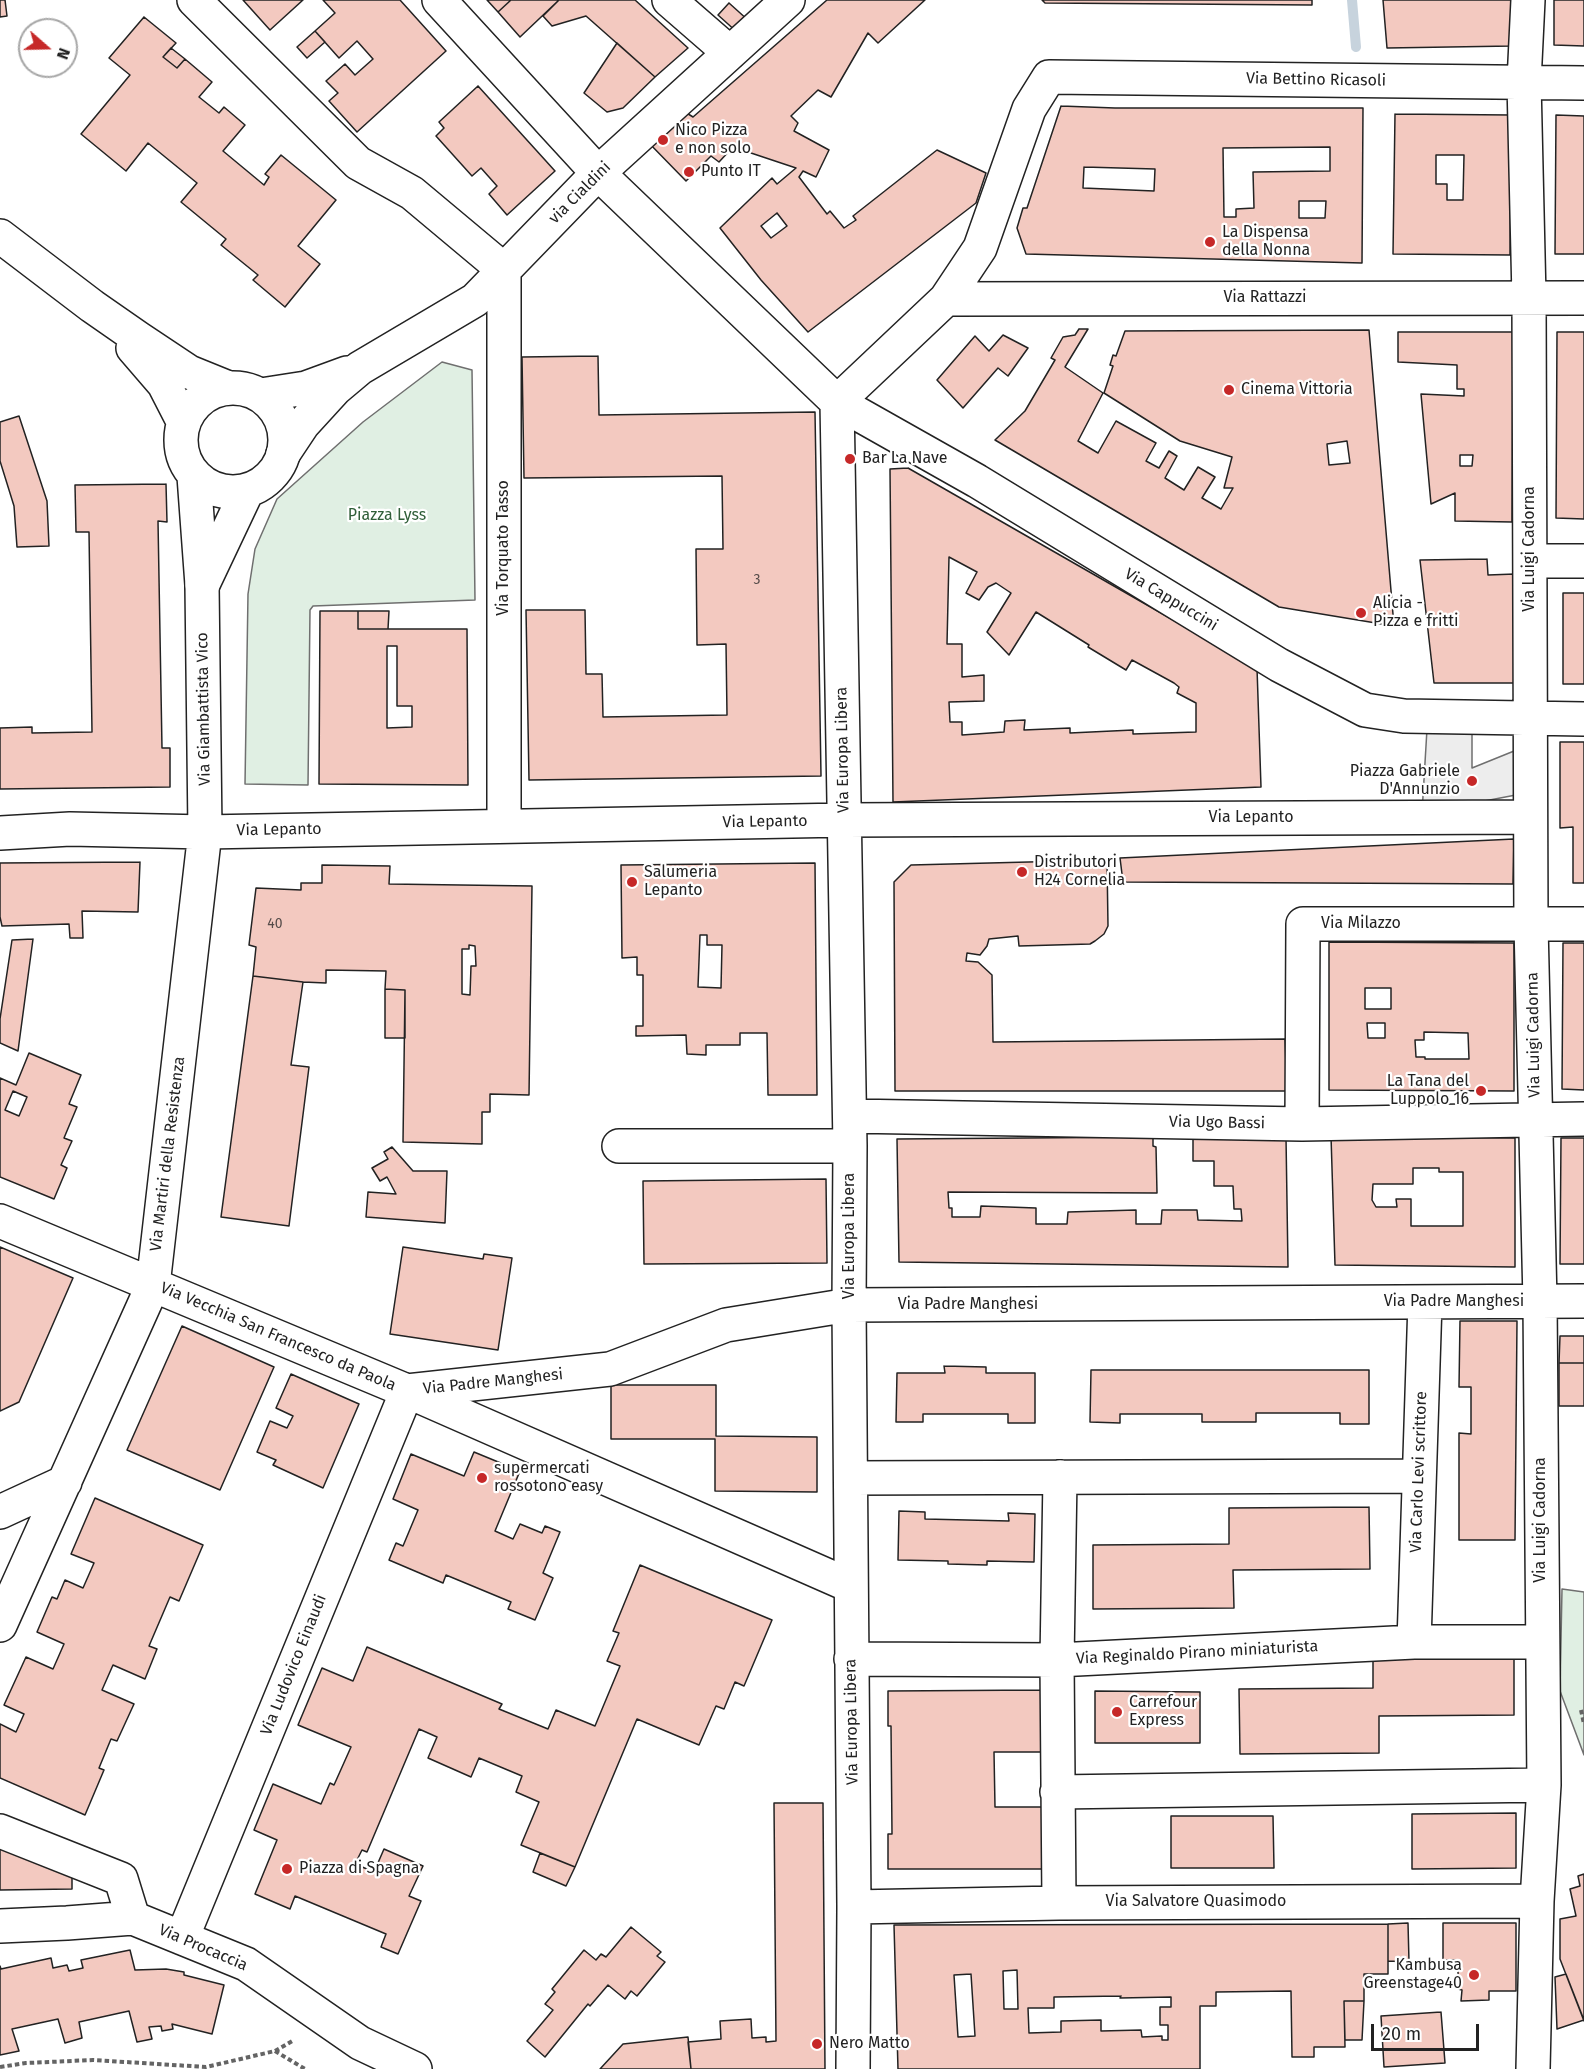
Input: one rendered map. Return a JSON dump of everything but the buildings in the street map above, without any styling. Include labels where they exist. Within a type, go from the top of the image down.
[{"type":"street","points":[[194,0],[358,163],[412,193],[504,270]]},
{"type":"street","name":"Via Cappuccini","points":[[439,0],[598,173],[837,402],[977,481],[1279,665],[1365,710],[1404,716],[1584,719]]},
{"type":"street","points":[[669,0],[730,53]]},
{"type":"street","name":"via Cialdini","points":[[284,454],[303,424],[335,389],[360,368],[475,300],[598,173],[788,0]]},
{"type":"street","name":"Via Luigi Cadorna","points":[[1528,0],[1524,82],[1529,297],[1530,817],[1540,1301],[1544,1785],[1537,1901],[1533,2069]]},
{"type":"street","name":"Via Bettino Ricasoli","points":[[946,299],[980,248],[1029,110],[1049,77],[1584,83]]},
{"type":"street","points":[[0,236],[92,306],[189,372],[226,387],[244,388],[261,395],[276,409],[284,426],[284,454],[276,471],[264,483],[247,491],[232,493],[213,489],[194,476],[184,460],[180,439],[183,421],[192,405],[206,394],[226,387]]},
{"type":"street","name":"Via Torquato Tasso","points":[[504,270],[504,826]]},
{"type":"street","name":"Via Rattazzi","points":[[946,299],[1584,298]]},
{"type":"street","points":[[837,402],[946,299]]},
{"type":"street","points":[[92,306],[130,344],[164,384],[183,421]]},
{"type":"street","name":"via Cialdini","points":[[261,395],[306,387],[360,368]]},
{"type":"street","name":"Via Europa Libera","points":[[837,402],[850,1131],[853,2069]]},
{"type":"street","name":"Via Giambattista Vico","points":[[194,476],[202,585],[206,832]]},
{"type":"street","name":"Via Giambattista Vico","points":[[202,585],[247,491]]},
{"type":"street","points":[[1530,561],[1584,561]]},
{"type":"street","name":"Via Lepanto","points":[[0,833],[70,829],[206,832],[845,820],[1530,817]]},
{"type":"street","name":"Via Martiri della Resistenza","points":[[0,1624],[153,1285],[206,832]]},
{"type":"street","name":"Via Milazzo","points":[[1302,1124],[1303,924],[1584,924]]},
{"type":"street","name":"Via Ugo Bassi","points":[[619,1146],[850,1131],[1584,1119]]},
{"type":"street","name":"Via Vecchia San Francesco da Paola","points":[[0,1221],[407,1391],[851,1586]]},
{"type":"street","name":"Via Padre Manghesi","points":[[407,1391],[610,1369],[726,1325],[849,1305],[1584,1301]]},
{"type":"street","name":"Via Carlo Levi scrittore","points":[[1414,1642],[1425,1302]]},
{"type":"street","name":"Via Ludovico Einaudi","points":[[182,1938],[407,1391]]},
{"type":"street","points":[[851,1478],[1419,1476]]},
{"type":"street","points":[[1059,1903],[1057,1660],[1060,1477]]},
{"type":"street","points":[[0,1512],[64,1482]]},
{"type":"street","name":"Via Reginaldo Pirano miniaturista","points":[[851,1659],[1057,1660],[1414,1642],[1542,1642]]},
{"type":"street","points":[[1057,1792],[1544,1785]]},
{"type":"street","points":[[0,1831],[121,1879],[132,1917]]},
{"type":"street","name":"Via Salvatore Quasimodo","points":[[854,1907],[1059,1903],[1537,1901]]},
{"type":"street","name":"Via Procaccia","points":[[0,1926],[132,1917],[246,1964],[360,2043],[415,2069]]},
{"type":"path","points":[[0,2067],[26,2063],[93,2060],[206,2067],[275,2051],[305,2069]]},
{"type":"green space","name":"Piazza Lyss","points":[[442,362],[472,370],[475,600],[313,606],[310,610],[308,785],[245,784],[248,594],[255,549],[277,499],[363,422]]},
{"type":"green space","points":[[1562,1589],[1584,1592],[1584,1755],[1560,1691]]},
{"type":"shaded area","name":"Piazza Gabriele D'Annunzio","points":[[1427,729],[1472,731],[1472,768],[1519,749],[1521,794],[1422,813]]},
{"type":"waterway","points":[[1352,0],[1356,47]]},
{"type":"place","name":"Nico Pizza e non solo","points":[[663,140]]},
{"type":"place","name":"Punto IT","points":[[689,172]]},
{"type":"place","name":"La Dispensa della Nonna","points":[[1210,242]]},
{"type":"place","name":"Cinema Vittoria","points":[[1229,390]]},
{"type":"place","name":"Bar La Nave","points":[[850,459]]},
{"type":"place","name":"Alicia - Pizza e fritti","points":[[1361,613]]},
{"type":"place","name":"Piazza Gabriele D'Annunzio","points":[[1472,781]]},
{"type":"place","name":"Distributori H24 Cornelia","points":[[1022,872]]},
{"type":"place","name":"Salumeria Lepanto","points":[[632,882]]},
{"type":"place","name":"La Tana del Luppolo 16","points":[[1481,1091]]},
{"type":"place","name":"supermercati rossotono easy","points":[[482,1478]]},
{"type":"place","name":"Carrefour Express","points":[[1117,1712]]},
{"type":"place","name":"Piazza di Spagna","points":[[287,1869]]},
{"type":"place","name":"Kambusa Greenstage40","points":[[1474,1975]]},
{"type":"place","name":"Nero Matto","points":[[817,2044]]}]
